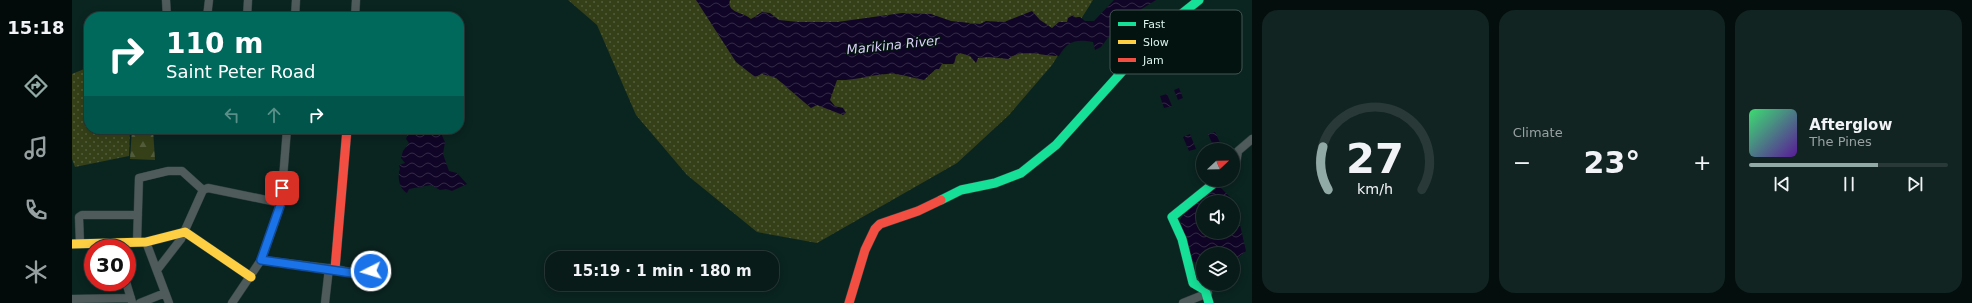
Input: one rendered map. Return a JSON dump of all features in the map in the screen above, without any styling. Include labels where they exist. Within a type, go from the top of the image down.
[{"type":"street","points":[[166,0],[167,12]]},
{"type":"street","points":[[208,12],[209,0]]},
{"type":"street","points":[[247,12],[248,0]]},
{"type":"street","points":[[296,0],[296,12]]},
{"type":"street","points":[[355,12],[356,0]]},
{"type":"street","points":[[1186,10],[1198,0]]},
{"type":"street","points":[[849,303],[865,250],[875,230],[880,224],[918,211],[966,188],[995,183],[1021,173],[1051,149],[1082,118],[1121,74]]},
{"type":"street","points":[[232,302],[251,277],[261,260],[281,203],[287,134]]},
{"type":"street","points":[[325,303],[332,269],[346,134]]},
{"type":"street","points":[[1240,149],[1252,139]]},
{"type":"street","points":[[169,303],[157,270],[141,242],[138,215],[139,178],[168,171],[182,171],[203,190]]},
{"type":"street","points":[[1196,284],[1191,277],[1182,239],[1172,217],[1209,187]]},
{"type":"street","points":[[157,270],[185,232],[203,190],[208,188],[281,203]]},
{"type":"street","points":[[76,244],[79,217],[82,214],[138,215]]},
{"type":"street","points":[[136,243],[185,232],[251,277]]},
{"type":"street","points":[[261,260],[365,274],[371,271],[376,264]]},
{"type":"street","points":[[72,299],[131,301],[128,291]]},
{"type":"street","points":[[1183,303],[1204,291]]},
{"type":"street","points":[[1206,291],[1209,303]]},
{"type":"street","points":[[140,303],[165,293]]},
{"type":"street","points":[[232,302],[243,303]]},
{"type":"green space","points":[[568,0],[1093,0],[1052,65],[1009,115],[957,163],[817,243],[757,232],[687,175],[636,115],[597,25]]},
{"type":"green space","points":[[84,69],[84,134],[130,134],[129,156],[75,167],[72,159],[72,74]]},
{"type":"green space","points":[[132,134],[153,134],[155,160],[130,159]]},
{"type":"water","name":"Marikina River","points":[[696,0],[730,0],[729,4],[733,10],[751,19],[762,12],[770,13],[779,20],[799,22],[837,22],[902,13],[931,14],[951,21],[980,24],[986,21],[1004,22],[1032,11],[1040,20],[1052,28],[1059,22],[1067,22],[1068,18],[1073,15],[1075,17],[1080,17],[1085,21],[1094,21],[1114,0],[1156,0],[1140,10],[1110,10],[1110,35],[1101,47],[1095,50],[1093,42],[1078,41],[1069,44],[1059,56],[1026,53],[1008,59],[989,57],[978,58],[976,63],[970,56],[960,53],[956,56],[954,64],[942,64],[939,69],[936,69],[924,80],[892,74],[849,80],[837,80],[830,100],[835,106],[843,108],[846,113],[843,115],[817,105],[811,108],[776,78],[762,74],[755,77],[736,62]]},
{"type":"water","points":[[1179,88],[1183,98],[1178,100],[1174,90]]},
{"type":"water","points":[[1167,94],[1172,106],[1164,108],[1160,96]]},
{"type":"water","points":[[1215,132],[1220,143],[1212,143],[1208,134]]},
{"type":"water","points":[[408,134],[441,134],[445,142],[443,154],[449,171],[457,173],[467,184],[452,191],[446,189],[440,190],[431,185],[409,189],[407,193],[404,191],[399,182],[399,165],[405,163],[401,158],[403,151],[409,143],[406,139]]},
{"type":"water","points":[[1190,134],[1196,149],[1189,151],[1183,137]]},
{"type":"water","points":[[1213,187],[1220,187],[1228,195],[1204,195]]},
{"type":"water","points":[[1196,201],[1196,239],[1240,239],[1240,225],[1246,251],[1240,256],[1240,247],[1196,247],[1196,263],[1186,248],[1180,220],[1188,208]]},
{"type":"traffic: fast","points":[[1186,10],[1199,0]]},
{"type":"traffic: fast","points":[[941,200],[961,190],[995,183],[1021,173],[1056,145],[1120,74]]},
{"type":"traffic: fast","points":[[1209,187],[1172,217],[1182,239],[1193,283],[1205,290],[1209,303]]},
{"type":"traffic: slow","points":[[72,244],[146,242],[185,232],[251,277]]},
{"type":"traffic: jam","points":[[335,269],[347,134]]},
{"type":"traffic: jam","points":[[849,303],[865,250],[875,229],[880,224],[918,211],[941,200]]},
{"type":"route","points":[[282,188],[281,203],[261,260],[335,269],[359,274],[365,274],[371,271]]}]
